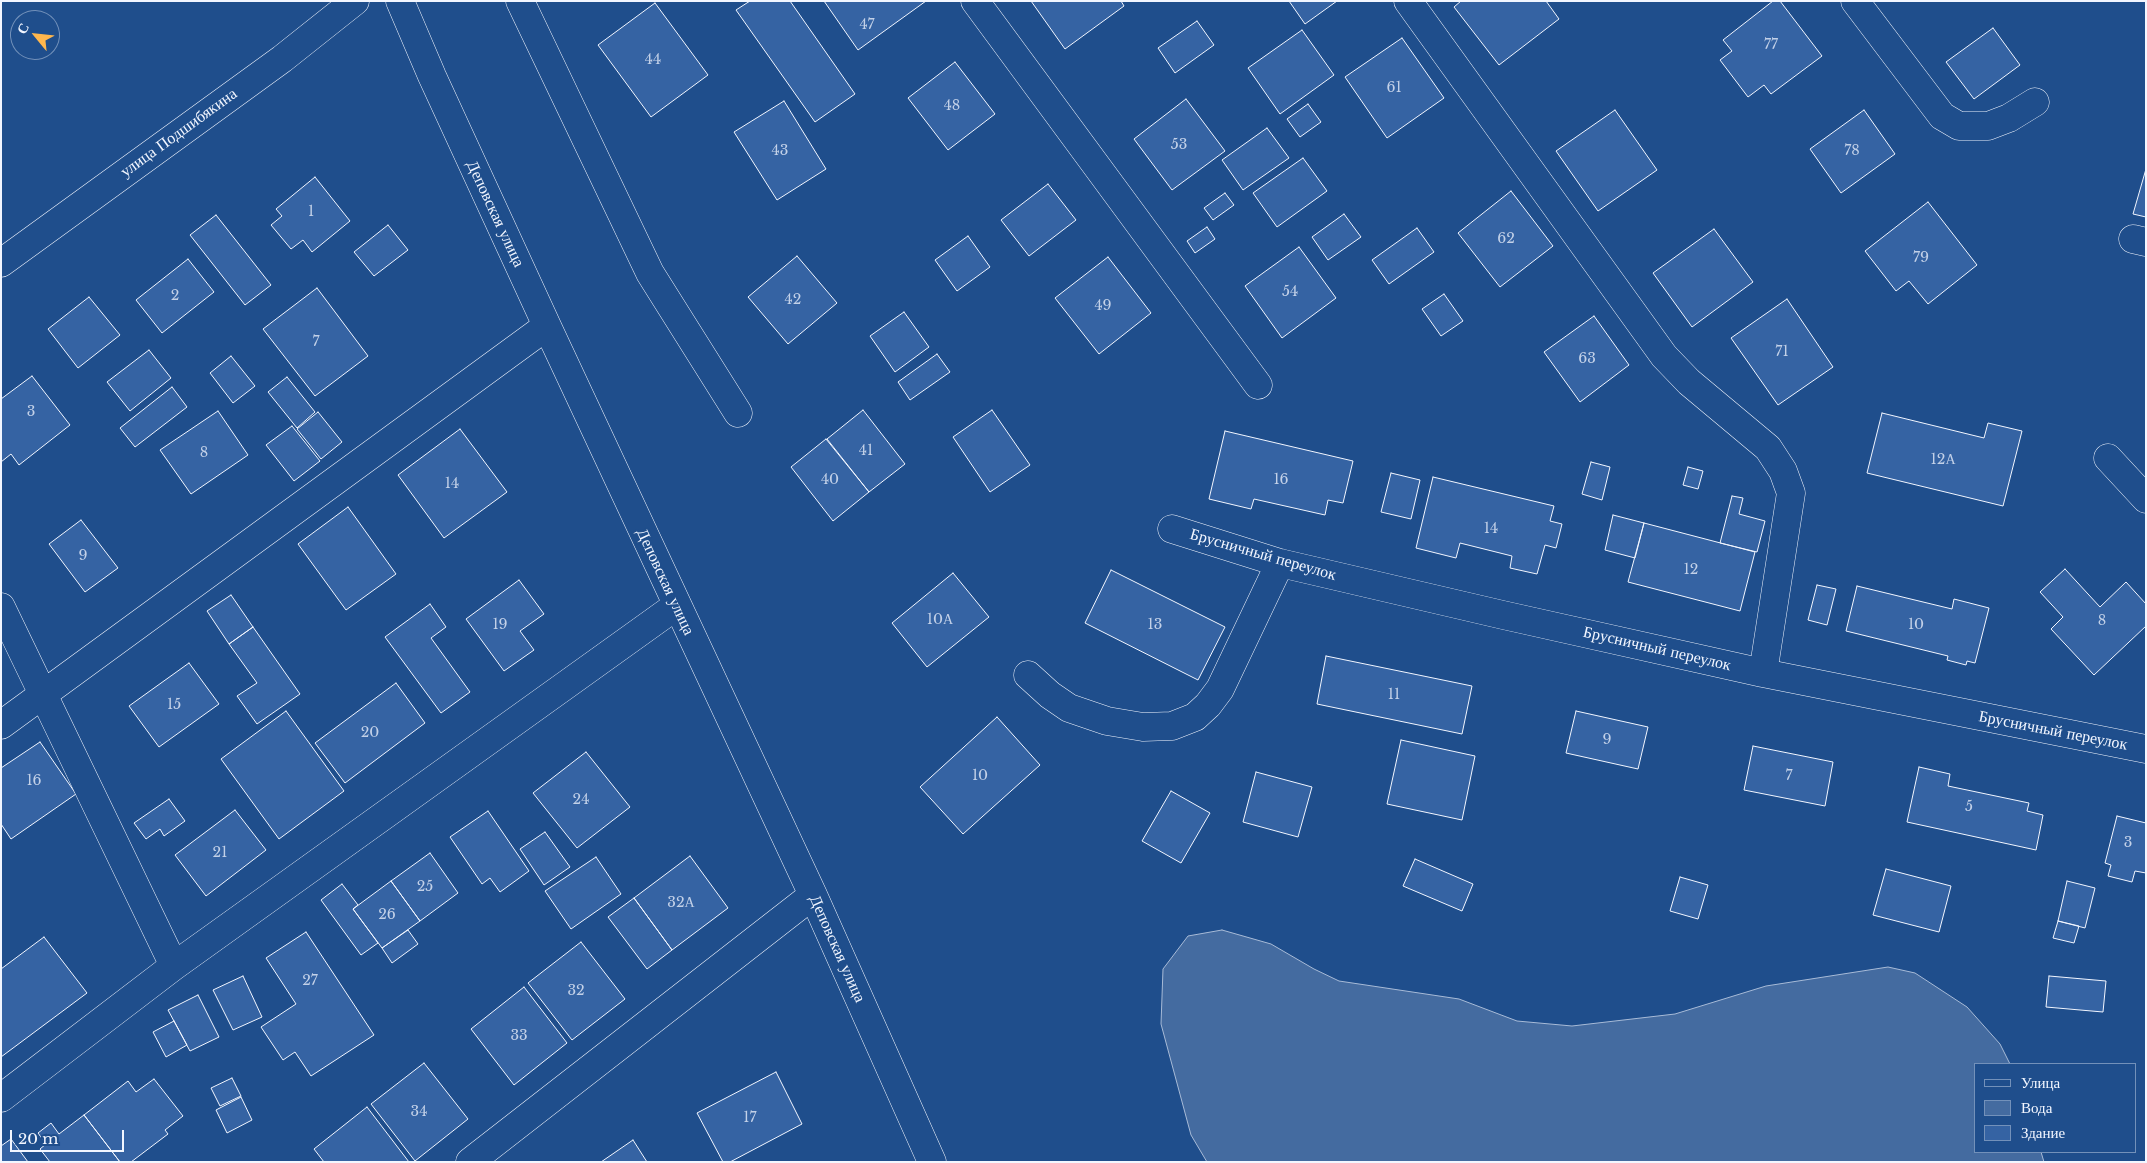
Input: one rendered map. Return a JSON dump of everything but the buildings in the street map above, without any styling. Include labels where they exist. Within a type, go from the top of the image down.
[{"type":"street","name":"улица Подшибякина","points":[[1,263],[282,59],[355,1]]},
{"type":"street","name":"Деповская улица","points":[[400,1],[432,76],[676,606],[813,895],[932,1162]]},
{"type":"street","points":[[520,1],[650,273],[738,414]]},
{"type":"street","points":[[975,1],[1258,385]]},
{"type":"street","points":[[1408,1],[1664,356],[1689,382],[1768,448],[1783,471],[1791,493],[1762,673]]},
{"type":"street","points":[[1855,1],[1942,116],[1959,126],[1988,126],[2009,118],[2035,102]]},
{"type":"street","points":[[1,726],[547,326]]},
{"type":"street","points":[[2108,458],[2146,499]]},
{"type":"street","name":"Брусничный переулок","points":[[1172,529],[1280,564],[1762,673],[2146,749]]},
{"type":"street","points":[[1028,675],[1050,695],[1069,708],[1107,721],[1144,727],[1172,726],[1195,717],[1208,705],[1220,688],[1280,564]]},
{"type":"street","points":[[1,1098],[174,966],[676,606]]},
{"type":"street","points":[[1,607],[174,966]]},
{"type":"street","points":[[470,1162],[813,895]]},
{"type":"water","points":[[1222,930],[1271,944],[1339,981],[1459,999],[1517,1021],[1572,1026],[1675,1014],[1766,986],[1888,967],[1915,973],[1967,1007],[2000,1044],[2010,1063],[1974,1063],[1974,1153],[2041,1153],[2044,1162],[1207,1162],[1191,1135],[1161,1024],[1163,969],[1188,936]]}]
